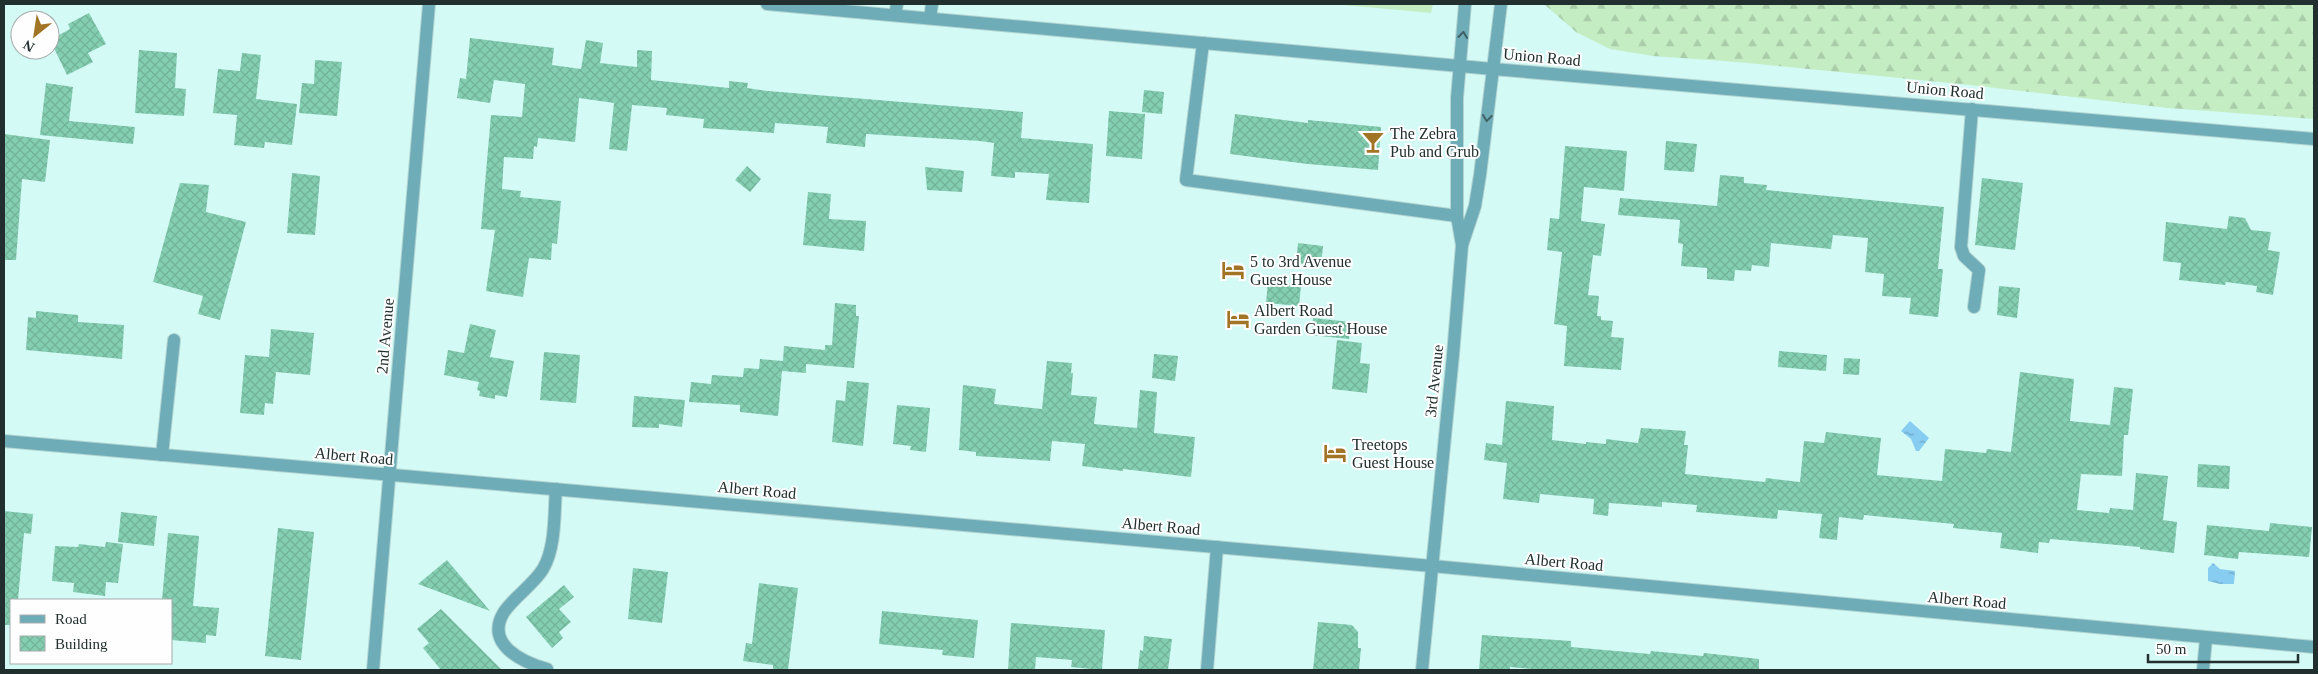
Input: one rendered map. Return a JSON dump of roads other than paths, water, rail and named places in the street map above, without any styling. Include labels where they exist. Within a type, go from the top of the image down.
[{"type":"street","name":"2nd Avenue","points":[[373,670],[429,4]]},
{"type":"street","name":"Union Road","points":[[767,4],[896,10],[930,18],[1203,43],[2314,139]]},
{"type":"street","points":[[930,18],[932,4]]},
{"type":"street","name":"3rd Avenue","points":[[1462,244],[1457,216],[1457,98],[1465,4]]},
{"type":"street","name":"3rd Avenue","points":[[1422,670],[1462,244],[1475,206],[1479,183],[1501,4]]},
{"type":"street","points":[[1203,43],[1186,180],[1457,216]]},
{"type":"street","points":[[1972,109],[1961,248],[1964,256],[1979,270],[1974,307]]},
{"type":"street","points":[[162,455],[174,340]]},
{"type":"street","name":"Albert Road","points":[[4,441],[1432,566],[2206,639],[2314,647]]},
{"type":"street","points":[[547,669],[522,661],[509,651],[502,641],[500,620],[505,611],[543,569],[550,554],[556,489]]},
{"type":"street","points":[[1207,670],[1218,547]]},
{"type":"street","points":[[2203,670],[2206,639]]},
{"type":"water","points":[[1910,421],[1929,438],[1919,451],[1916,451],[1911,439],[1901,431]]},
{"type":"water","points":[[2213,563],[2220,569],[2235,571],[2234,584],[2220,584],[2208,581],[2208,568]]},
{"type":"place","name":"The Zebra Pub and Grub","points":[[1373,142]]},
{"type":"place","name":"5 to 3rd Avenue Guest House","points":[[1233,270]]},
{"type":"place","name":"Albert Road Garden Guest House","points":[[1238,319]]},
{"type":"place","name":"Treetops Guest House","points":[[1335,453]]}]
